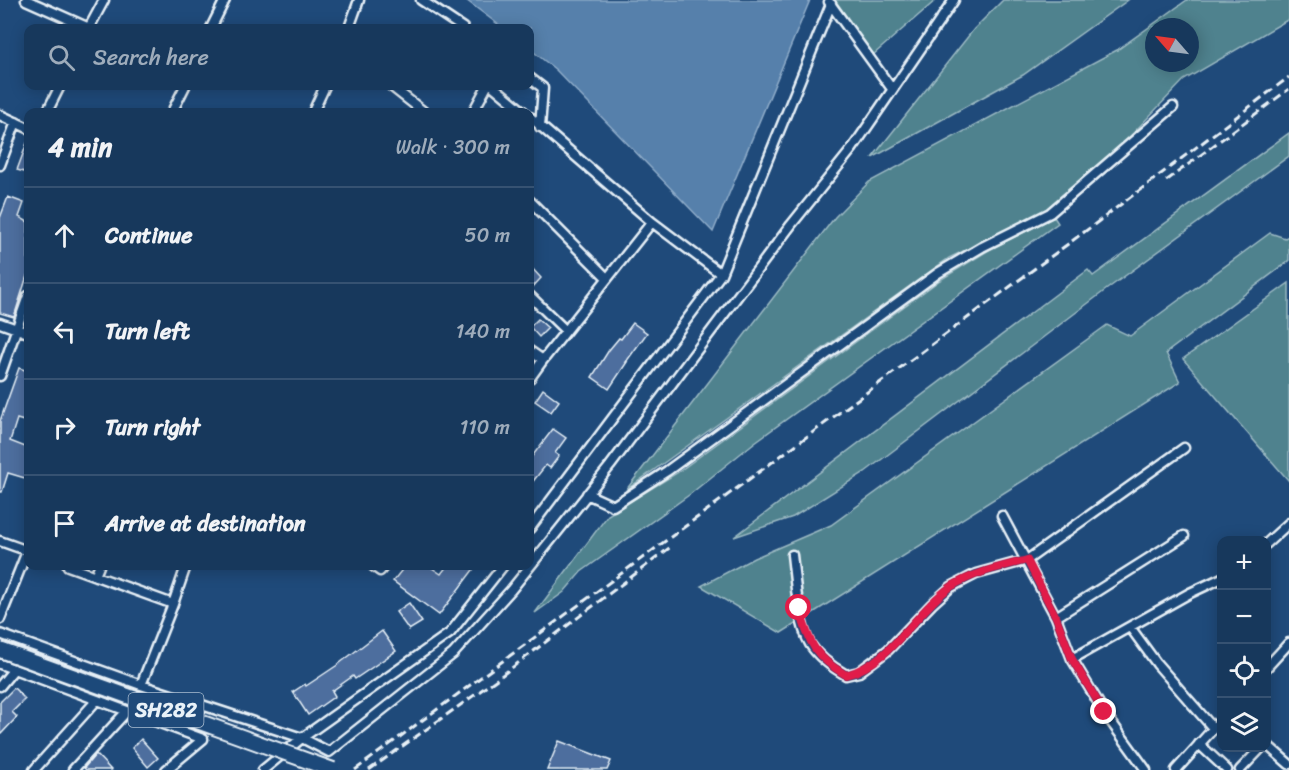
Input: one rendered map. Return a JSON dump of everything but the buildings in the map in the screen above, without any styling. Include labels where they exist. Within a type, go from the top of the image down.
[{"type":"main road","name":"SH282","points":[[0,650],[333,770]]},
{"type":"street","points":[[26,0],[80,24]]},
{"type":"street","points":[[91,24],[104,0]]},
{"type":"street","points":[[214,24],[225,0]]},
{"type":"street","points":[[350,24],[359,0]]},
{"type":"street","points":[[421,0],[457,24]]},
{"type":"street","points":[[534,561],[791,225],[852,149],[954,0]]},
{"type":"street","points":[[830,2],[892,89]]},
{"type":"street","points":[[534,523],[721,274],[830,2]]},
{"type":"street","points":[[534,81],[543,88],[540,127]]},
{"type":"street","points":[[49,108],[58,90]]},
{"type":"street","points":[[174,108],[183,90]]},
{"type":"street","points":[[315,108],[323,90]]},
{"type":"street","points":[[396,90],[419,108]]},
{"type":"street","points":[[475,108],[485,90]]},
{"type":"street","points":[[498,90],[519,108]]},
{"type":"street","points":[[587,494],[613,506],[667,471],[938,273],[982,247],[1050,213],[1173,106]]},
{"type":"street","points":[[0,115],[24,126]]},
{"type":"street","points":[[534,121],[652,222],[721,274]]},
{"type":"street","points":[[0,165],[16,122]]},
{"type":"street","points":[[534,205],[607,278]]},
{"type":"street","points":[[534,372],[652,222]]},
{"type":"street","points":[[534,300],[566,331]]},
{"type":"street","points":[[0,376],[24,308]]},
{"type":"street","points":[[0,323],[24,332]]},
{"type":"street","points":[[534,354],[543,360]]},
{"type":"street","points":[[792,555],[799,608],[810,644],[828,665],[846,675],[859,672],[888,650],[951,587],[976,574],[1027,560],[1184,448]]},
{"type":"street","points":[[1002,516],[1056,617],[1072,659],[1104,712],[1146,770]]},
{"type":"street","points":[[1271,539],[1289,523]]},
{"type":"street","points":[[1056,617],[1184,536]]},
{"type":"street","points":[[0,541],[24,549]]},
{"type":"street","points":[[0,619],[24,560]]},
{"type":"street","points":[[79,570],[173,604]]},
{"type":"street","points":[[96,576],[98,570]]},
{"type":"street","points":[[141,685],[185,570]]},
{"type":"street","points":[[263,770],[302,738],[450,633],[500,570]]},
{"type":"street","points":[[0,634],[141,685],[302,738],[329,752],[453,654],[527,570]]},
{"type":"street","points":[[1072,659],[1217,580]]},
{"type":"street","points":[[1130,627],[1157,664],[1213,728]]},
{"type":"street","points":[[1271,663],[1289,643]]},
{"type":"street","points":[[0,664],[203,739],[166,770]]},
{"type":"street","points":[[0,686],[14,669]]},
{"type":"street","points":[[34,770],[96,701]]},
{"type":"street","points":[[73,770],[128,711]]},
{"type":"street","points":[[1176,770],[1217,724]]},
{"type":"street","points":[[1199,744],[1227,770]]},
{"type":"street","points":[[1271,748],[1289,764]]},
{"type":"street","points":[[1240,770],[1256,752]]},
{"type":"green space","points":[[835,0],[936,0],[873,55]]},
{"type":"green space","points":[[1003,0],[1128,0],[1023,75],[872,158],[974,29]]},
{"type":"green space","points":[[1187,0],[1289,0],[1289,19],[1199,71],[1199,18],[1162,18]]},
{"type":"green space","points":[[1145,30],[1145,72],[1198,72],[1184,80],[1114,153],[1042,213],[949,258],[626,490],[835,217],[869,182],[1117,50]]},
{"type":"green space","points":[[1289,133],[1289,156],[1107,289],[865,472],[793,517],[734,537],[1088,270],[1093,276]]},
{"type":"green space","points":[[1054,217],[1058,223],[755,442],[689,495],[581,572],[564,592],[535,613],[608,515],[677,473],[940,280],[989,250]]},
{"type":"green space","points":[[1270,233],[1285,238],[1289,236],[1289,261],[1166,353],[1180,382],[781,633],[701,586],[754,558],[831,525],[1107,325],[1130,336]]},
{"type":"green space","points":[[1289,283],[1289,481],[1183,359]]},
{"type":"water","points":[[466,0],[810,0],[713,232],[556,70],[534,52],[534,24],[498,24]]},
{"type":"railway","points":[[355,770],[1095,224],[1289,77]]},
{"type":"railway","points":[[1166,181],[1289,89]]},
{"type":"railway","points":[[369,770],[497,679],[672,546]]},
{"type":"route","points":[[799,608],[810,644],[828,665],[846,675],[859,672],[888,650],[951,587],[976,574],[1027,560],[1056,617],[1072,659],[1104,712]]}]
